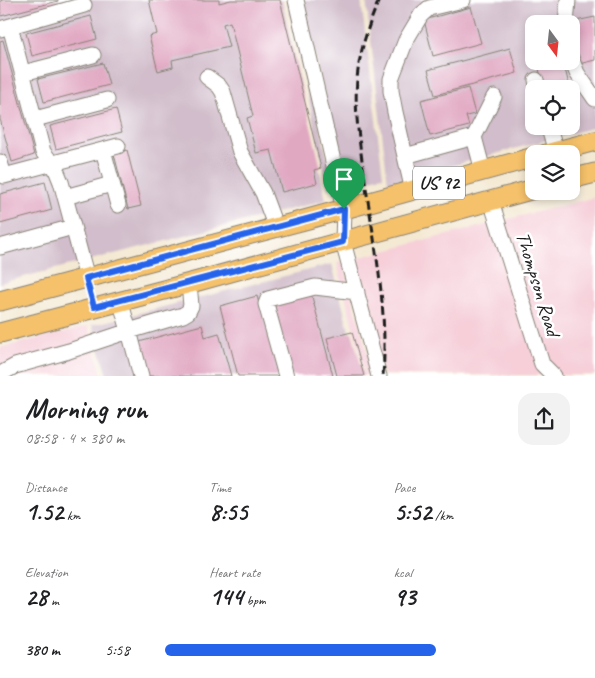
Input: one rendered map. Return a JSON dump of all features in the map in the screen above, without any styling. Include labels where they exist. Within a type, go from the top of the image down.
[{"type":"main road","points":[[579,145],[595,141]]},
{"type":"main road","name":"US 92","points":[[0,301],[525,159]]},
{"type":"main road","points":[[580,177],[595,173]]},
{"type":"main road","name":"US 92","points":[[0,333],[525,192]]},
{"type":"main road","points":[[86,278],[94,307]]},
{"type":"street","points":[[296,0],[344,209],[343,242],[378,375]]},
{"type":"street","points":[[413,191],[395,112],[391,79],[406,40],[421,15],[429,8],[463,0]]},
{"type":"street","points":[[567,15],[568,0]]},
{"type":"street","points":[[84,5],[5,27],[23,74],[43,152],[52,164],[61,182],[86,278]]},
{"type":"street","points":[[23,74],[93,54]]},
{"type":"street","points":[[576,70],[595,100]]},
{"type":"street","points":[[207,78],[219,86],[223,92],[240,152],[263,193],[276,228]]},
{"type":"street","points":[[483,171],[474,137],[494,97]]},
{"type":"street","points":[[35,119],[108,100]]},
{"type":"street","points":[[405,156],[474,137]]},
{"type":"street","points":[[0,162],[4,176],[118,146]]},
{"type":"street","points":[[103,150],[118,205]]},
{"type":"street","points":[[65,197],[112,184]]},
{"type":"street","name":"Thompson Road","points":[[491,201],[542,364],[554,376]]},
{"type":"street","points":[[0,247],[73,227]]},
{"type":"street","points":[[4,372],[15,366],[183,315],[188,312],[190,306],[189,283]]},
{"type":"street","points":[[286,376],[266,304],[268,299],[315,286],[357,292]]},
{"type":"street","points":[[120,300],[140,376]]},
{"type":"shaded area","points":[[0,0],[282,0],[326,200],[0,283]]},
{"type":"shaded area","points":[[287,0],[291,0],[334,188],[328,189]]},
{"type":"shaded area","points":[[302,0],[361,0],[383,176],[345,185]]},
{"type":"shaded area","points":[[366,0],[595,0],[595,127],[580,131],[580,80],[525,80],[525,135],[565,135],[388,183]]},
{"type":"shaded area","points":[[595,197],[595,375],[384,375],[353,259]]},
{"type":"shaded area","points":[[343,261],[373,375],[365,375],[337,263]]},
{"type":"shaded area","points":[[332,264],[360,375],[107,375],[92,325]]},
{"type":"shaded area","points":[[88,326],[102,375],[0,376],[0,348]]},
{"type":"building","points":[[149,0],[219,0],[219,3],[231,0],[280,0],[321,168],[314,170],[317,183],[282,192],[271,150],[256,153],[247,118],[253,116],[230,22],[223,24],[229,47],[172,60],[173,67],[158,71],[149,36],[157,34]]},
{"type":"building","points":[[0,1],[58,1],[1,16]]},
{"type":"building","points":[[471,7],[481,43],[433,56],[424,20]]},
{"type":"building","points":[[91,16],[97,39],[32,56],[26,33]]},
{"type":"building","points":[[595,17],[595,60],[580,64],[580,20]]},
{"type":"building","points":[[3,40],[34,155],[12,162],[0,119],[0,41]]},
{"type":"building","points":[[510,48],[517,73],[435,95],[428,70]]},
{"type":"building","points":[[103,63],[109,85],[44,102],[38,79]]},
{"type":"building","points":[[539,70],[565,70],[568,80],[542,80]]},
{"type":"building","points":[[468,88],[475,114],[466,116],[469,126],[430,136],[421,100]]},
{"type":"building","points":[[116,109],[122,132],[56,149],[50,126]]},
{"type":"building","points":[[127,150],[141,206],[128,209],[114,154]]},
{"type":"building","points":[[45,182],[52,210],[0,224],[0,194]]},
{"type":"building","points":[[311,293],[333,376],[293,376],[274,303]]},
{"type":"building","points":[[257,296],[278,376],[238,376],[220,306]]},
{"type":"building","points":[[202,325],[205,337],[219,333],[231,376],[148,376],[139,342]]},
{"type":"building","points":[[352,332],[364,376],[337,376],[327,338]]},
{"type":"railway","points":[[379,0],[362,50],[358,70],[356,104],[359,140],[382,300],[384,325],[383,376]]},
{"type":"route","points":[[344,209],[343,242],[94,307],[86,278],[344,209]]}]
